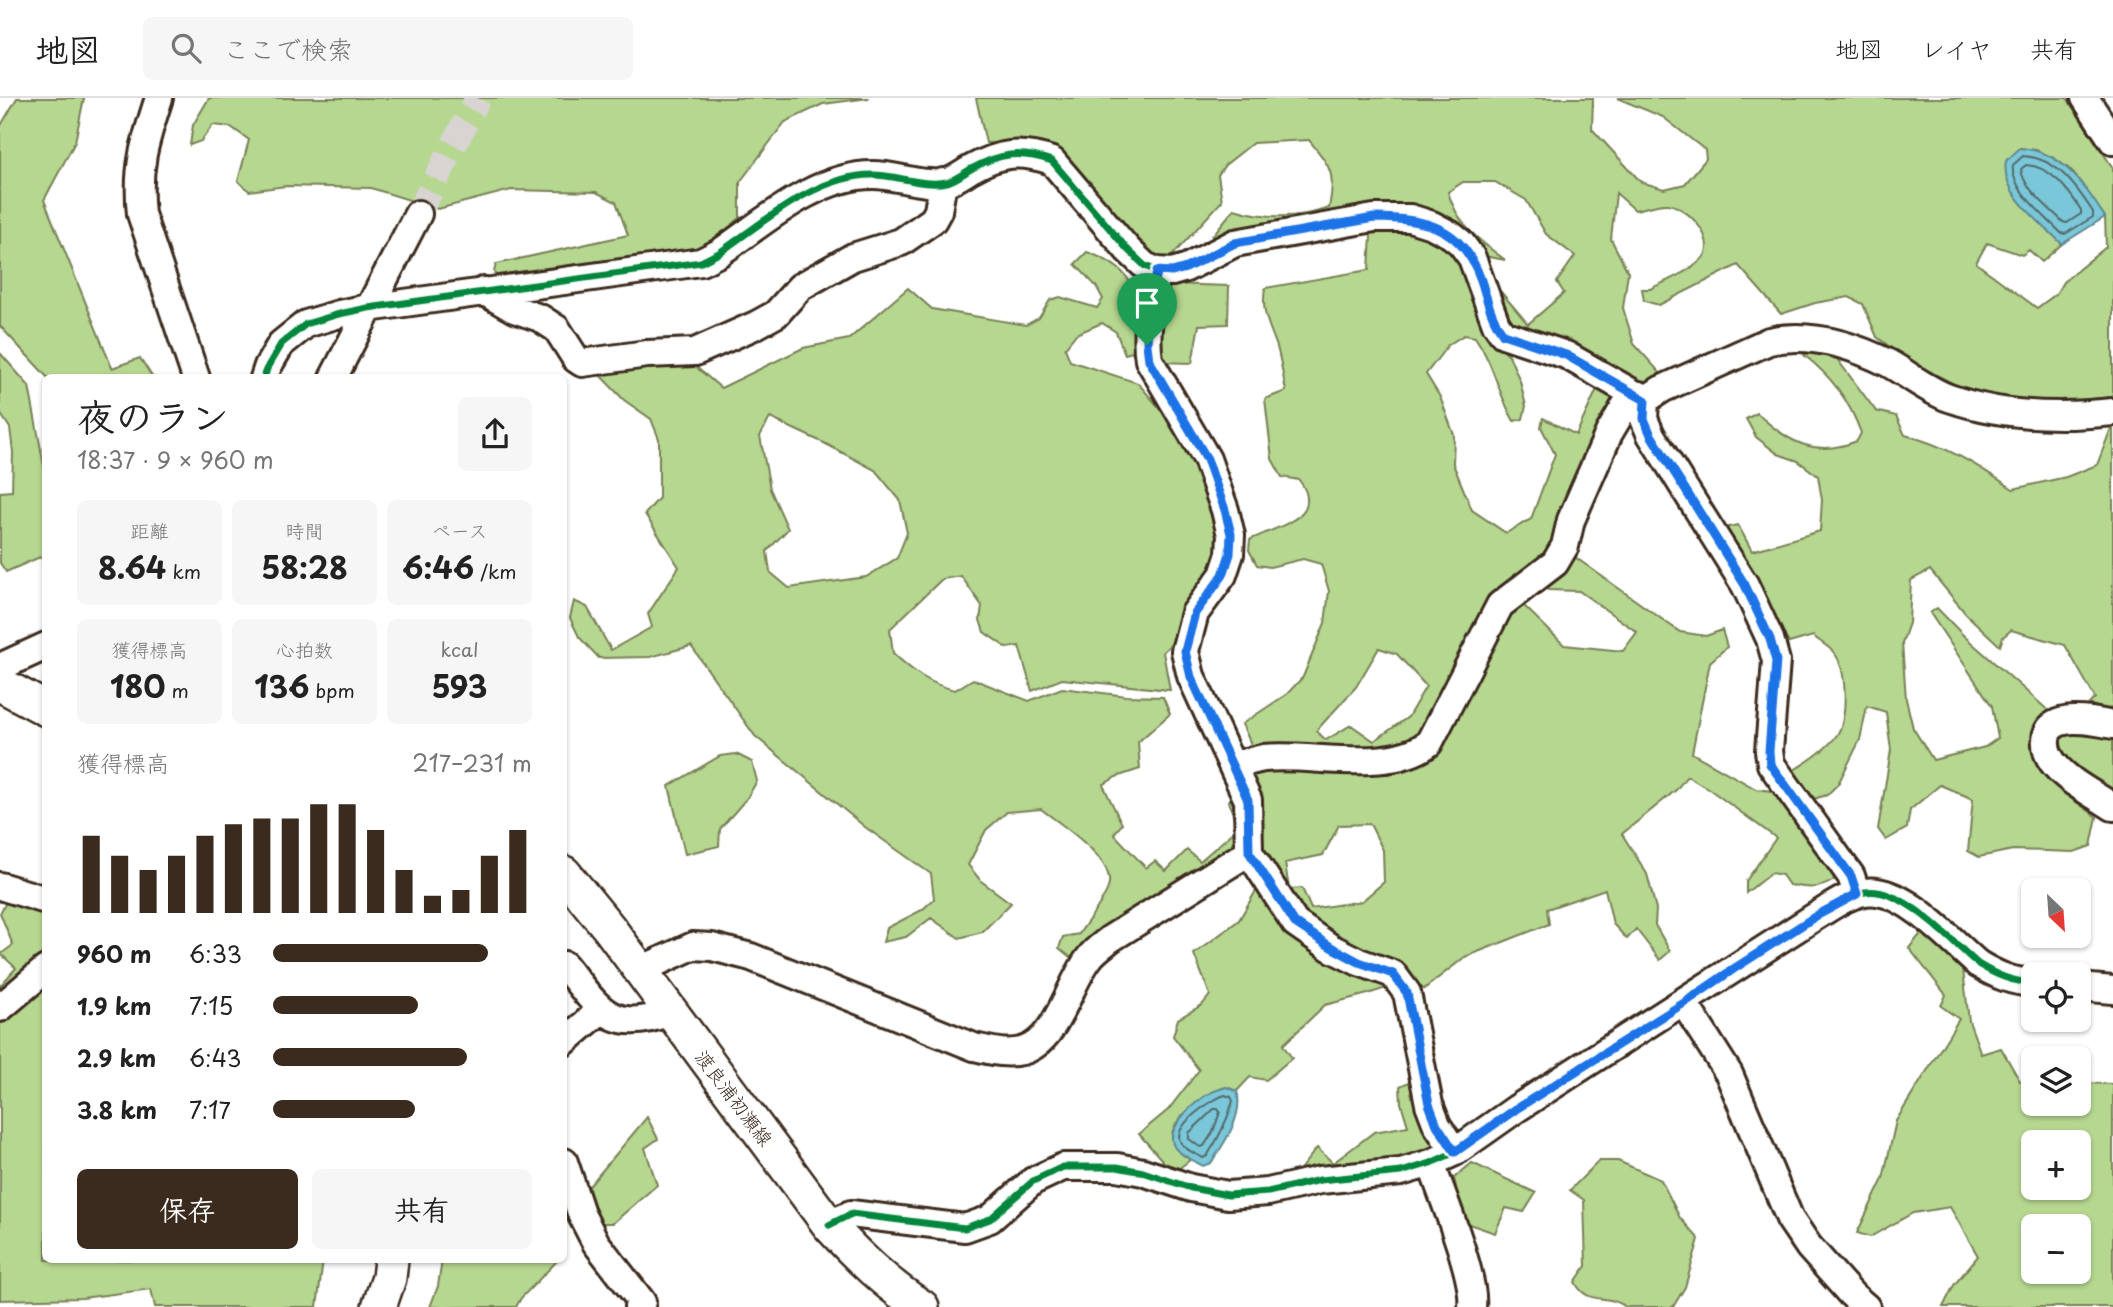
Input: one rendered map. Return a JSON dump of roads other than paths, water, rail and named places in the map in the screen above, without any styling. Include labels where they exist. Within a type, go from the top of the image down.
[{"type":"main road","points":[[0,684],[42,707]]},
{"type":"main road","name":"渡良浦初瀬線","points":[[567,877],[602,918],[829,1225],[872,1270],[896,1291],[922,1307]]},
{"type":"main road","points":[[379,1307],[389,1278],[391,1263]]},
{"type":"street","points":[[159,98],[139,168],[141,215],[195,374]]},
{"type":"street","points":[[2085,98],[2113,141]]},
{"type":"street","points":[[265,374],[281,344],[306,324],[368,307],[701,261],[719,253],[828,182],[874,175],[926,183],[949,182],[989,159],[1009,153],[1034,155],[1052,161],[1128,250],[1145,266],[1157,271],[1172,272],[1186,268],[1235,243],[1374,218],[1410,218],[1432,225],[1451,234],[1472,258],[1490,311],[1503,334],[1566,355],[1642,398]]},
{"type":"street","points":[[483,291],[557,329],[576,359],[582,363],[647,354],[695,352],[776,314],[800,287],[853,257],[901,242],[920,230],[933,220],[938,211],[943,182]]},
{"type":"street","points":[[335,374],[418,214]]},
{"type":"street","points":[[1157,271],[1148,323],[1149,360],[1207,459],[1231,534],[1230,554],[1223,575],[1195,613],[1185,651],[1191,677],[1248,800],[1249,852],[1295,923],[1359,962],[1393,974],[1402,984],[1407,993],[1429,1104],[1437,1125],[1455,1152]]},
{"type":"street","points":[[1233,765],[1264,758],[1358,760],[1403,755],[1420,750],[1429,743],[1500,605],[1555,562],[1565,546],[1571,520],[1609,433],[1625,406],[1769,341],[1804,337],[1852,349],[1887,363],[1945,397],[1970,404],[2039,416],[2113,412]]},
{"type":"street","points":[[1642,398],[1644,419],[1651,435],[1745,585],[1770,639],[1776,661],[1770,764],[1851,876],[1857,894]]},
{"type":"street","points":[[0,667],[42,648]]},
{"type":"street","points":[[2113,724],[2067,720],[2055,725],[2048,732],[2046,740],[2047,750],[2056,765],[2070,779],[2113,807]]},
{"type":"street","points":[[640,971],[693,946],[712,947],[751,957],[974,1047],[1002,1053],[1022,1051],[1037,1044],[1050,1028],[1090,956],[1110,939],[1249,852]]},
{"type":"street","points":[[0,886],[42,899]]},
{"type":"street","points":[[829,1225],[851,1214],[965,1228],[977,1226],[990,1219],[1033,1181],[1063,1167],[1117,1167],[1143,1172],[1191,1188],[1228,1195],[1268,1192],[1320,1180],[1401,1172],[1431,1163],[1455,1152],[1816,916],[1857,894],[1879,892],[1903,901],[1978,964],[2007,979],[2021,982]]},
{"type":"street","points":[[567,969],[601,1010],[611,1016],[641,1021],[670,1012]]},
{"type":"street","points":[[0,1008],[42,972]]},
{"type":"street","points":[[2091,988],[2113,990]]},
{"type":"street","points":[[1684,1003],[1729,1074],[1790,1219],[1809,1247],[1850,1294],[1866,1307]]},
{"type":"street","points":[[567,1039],[601,1010]]},
{"type":"street","points":[[1431,1163],[1465,1264],[1471,1286],[1472,1307]]},
{"type":"street","points":[[567,1170],[596,1243],[642,1302],[638,1307]]},
{"type":"water","points":[[2020,148],[2049,156],[2060,163],[2080,182],[2105,217],[2062,244],[2024,207],[2009,185],[2006,161]]},
{"type":"water","points":[[1226,1087],[1237,1091],[1238,1110],[1227,1138],[1211,1163],[1203,1166],[1175,1148],[1173,1133],[1182,1116],[1197,1102]]},
{"type":"tunnel","points":[[418,214],[478,98]]}]
